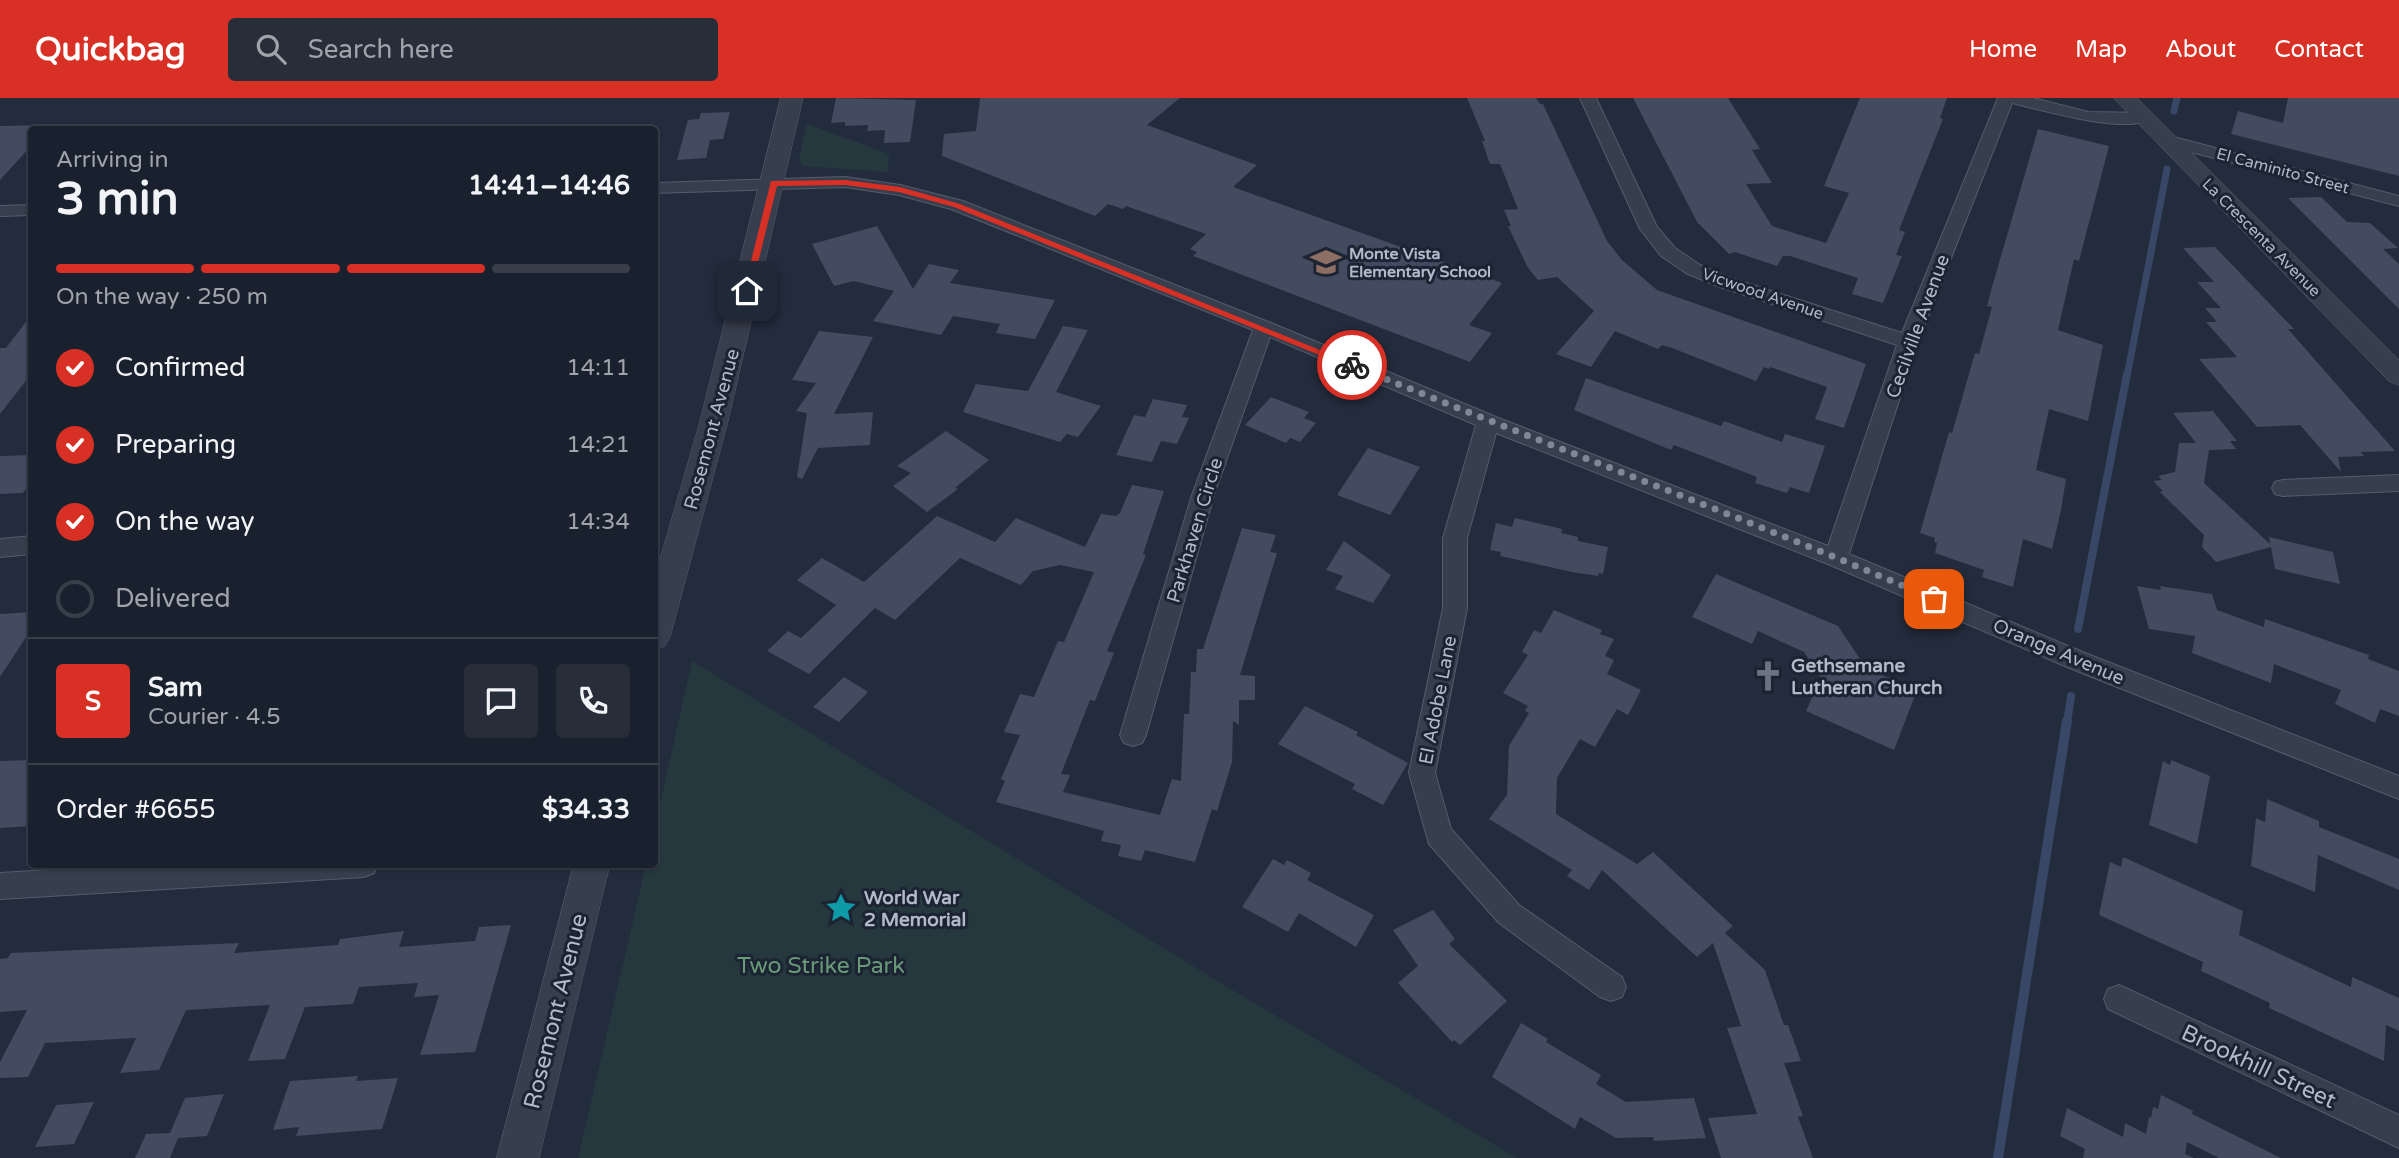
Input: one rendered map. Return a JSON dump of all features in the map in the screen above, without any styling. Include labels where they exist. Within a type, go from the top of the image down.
[{"type":"street","name":"Rosemont Avenue","points":[[658,623],[713,425],[774,183],[792,98]]},
{"type":"street","name":"Vicwood Avenue","points":[[1588,98],[1648,229],[1668,252],[1693,269],[1724,282],[1908,342]]},
{"type":"street","name":"Cecilville Avenue","points":[[1836,558],[1908,342],[2006,98]]},
{"type":"street","points":[[2014,98],[2088,117],[2143,117]]},
{"type":"street","name":"La Crescenta Avenue","points":[[2125,98],[2399,376]]},
{"type":"street","name":"El Caminito Street","points":[[2166,140],[2399,201]]},
{"type":"street","name":"Orange Avenue","points":[[658,188],[845,182],[900,190],[957,205],[1264,327],[1488,422],[1836,558],[2076,660],[2399,788]]},
{"type":"street","points":[[0,211],[28,210]]},
{"type":"street","name":"Parkhaven Circle","points":[[1133,734],[1203,495],[1264,327]]},
{"type":"street","name":"El Adobe Lane","points":[[1488,422],[1455,538],[1455,608],[1422,773],[1439,835],[1509,914],[1611,987]]},
{"type":"street","points":[[2283,488],[2399,483]]},
{"type":"street","points":[[0,548],[28,545]]},
{"type":"street","points":[[0,886],[298,868]]},
{"type":"street","name":"Rosemont Avenue","points":[[518,1158],[591,868]]},
{"type":"street","name":"Brookhill Street","points":[[2119,999],[2399,1132]]},
{"type":"green space","points":[[807,124],[889,154],[888,172],[802,166],[799,159]]},
{"type":"green space","name":"Two Strike Park","points":[[692,661],[1229,988],[1517,1158],[578,1158],[645,868],[658,868],[658,813]]},
{"type":"building","points":[[836,98],[916,100],[910,142],[884,143],[885,130],[867,131],[868,125],[845,126],[845,122],[831,123]]},
{"type":"building","points":[[980,98],[1180,98],[1147,125],[1257,165],[1233,187],[1502,283],[1469,325],[1492,333],[1470,362],[1193,256],[1197,252],[1190,249],[1206,234],[1126,206],[1123,209],[1108,204],[1095,216],[942,156],[944,134],[976,131]]},
{"type":"building","points":[[1467,98],[1536,98],[1543,104],[1607,241],[1622,260],[1657,290],[1866,364],[1844,428],[1815,419],[1827,387],[1770,367],[1764,367],[1756,381],[1672,348],[1662,345],[1658,349],[1615,331],[1591,367],[1556,354],[1594,311],[1557,277],[1538,280],[1528,268],[1508,226],[1511,226],[1504,210],[1518,209],[1500,164],[1490,164],[1482,141],[1485,141]]},
{"type":"building","points":[[1633,98],[1728,98],[1760,149],[1752,150],[1772,183],[1746,184],[1772,226],[1826,243],[1849,193],[1824,186],[1860,98],[1947,98],[1940,118],[1943,119],[1899,230],[1905,232],[1896,255],[1902,256],[1883,303],[1852,294],[1858,278],[1790,256],[1783,256],[1777,266],[1735,252],[1729,254],[1697,222]]},
{"type":"building","points":[[2288,98],[2399,98],[2399,176],[2231,134],[2238,111],[2283,123]]},
{"type":"building","points":[[730,112],[723,139],[710,140],[706,158],[677,160],[688,120],[699,119],[701,113]]},
{"type":"building","points":[[50,125],[28,126],[28,149],[0,180],[0,126]]},
{"type":"building","points":[[2038,129],[2109,146],[2079,261],[2074,259],[2058,330],[2103,345],[2088,421],[2049,409],[2036,470],[2066,479],[2061,510],[2052,549],[2023,539],[2013,587],[1982,577],[1984,570],[1935,553],[1935,538],[1920,533],[1975,353],[1979,354],[1992,307],[1987,306]]},
{"type":"building","points":[[2321,197],[2347,222],[2370,223],[2398,248],[2383,249],[2399,264],[2399,309],[2288,198]]},
{"type":"building","points":[[877,226],[913,289],[929,264],[959,270],[950,283],[1055,300],[1035,339],[996,333],[1000,324],[953,316],[941,335],[873,321],[894,291],[854,281],[834,286],[812,244]]},
{"type":"building","points":[[2215,247],[2294,329],[2288,329],[2395,451],[2361,452],[2364,456],[2338,457],[2341,472],[2300,425],[2257,427],[2199,359],[2237,357],[2206,322],[2217,322],[2205,308],[2221,308],[2197,282],[2214,282],[2183,248]]},
{"type":"building","points":[[28,319],[28,378],[0,414],[0,348],[6,348]]},
{"type":"building","points":[[1063,326],[1088,330],[1056,392],[1101,406],[1078,437],[1067,434],[1060,442],[963,412],[976,384],[1028,391]]},
{"type":"building","points":[[819,331],[873,337],[834,414],[873,412],[870,445],[818,448],[802,479],[797,477],[807,413],[796,411],[816,383],[792,380]]},
{"type":"building","points":[[1586,378],[1721,426],[1724,421],[1782,442],[1785,434],[1825,446],[1809,493],[1790,487],[1787,493],[1755,483],[1757,477],[1674,445],[1671,450],[1574,410]]},
{"type":"building","points":[[1271,397],[1309,412],[1304,418],[1316,423],[1300,442],[1290,438],[1286,443],[1245,425]]},
{"type":"building","points":[[1153,399],[1187,405],[1182,417],[1189,418],[1177,444],[1161,441],[1152,462],[1116,455],[1134,415],[1145,417]]},
{"type":"building","points":[[2213,411],[2237,441],[2230,441],[2236,449],[2209,450],[2204,483],[2270,544],[2269,537],[2333,552],[2340,584],[2275,569],[2271,547],[2216,562],[2202,547],[2204,535],[2160,492],[2163,491],[2153,481],[2162,480],[2158,476],[2175,472],[2179,443],[2196,443],[2173,413]]},
{"type":"building","points":[[946,431],[989,460],[955,488],[958,489],[927,512],[893,486],[911,473],[897,466]]},
{"type":"building","points":[[1368,448],[1420,467],[1390,515],[1337,495]]},
{"type":"building","points":[[28,455],[28,486],[23,493],[0,494],[0,456]]},
{"type":"building","points":[[1132,485],[1164,491],[1143,554],[1146,555],[1107,651],[1114,653],[1095,701],[1090,700],[1061,774],[1070,775],[1063,792],[1160,815],[1172,779],[1181,781],[1184,714],[1189,714],[1191,672],[1196,672],[1197,649],[1203,649],[1242,528],[1276,535],[1270,552],[1277,553],[1240,675],[1255,676],[1255,700],[1239,700],[1239,725],[1233,721],[1232,762],[1217,811],[1212,809],[1195,862],[1145,850],[1141,861],[1118,856],[1121,845],[1101,841],[1104,831],[996,802],[1005,781],[1001,779],[1020,735],[1004,732],[1020,694],[1034,697],[1058,641],[1064,642],[1094,572],[1060,565],[1033,571],[1021,585],[960,558],[895,620],[875,608],[809,674],[767,651],[788,631],[801,638],[836,605],[797,580],[822,558],[864,582],[937,516],[995,542],[1016,518],[1085,547],[1101,514],[1116,516],[1120,513]]},
{"type":"building","points":[[1515,518],[1562,529],[1561,533],[1578,537],[1578,541],[1608,547],[1603,574],[1599,573],[1598,576],[1572,572],[1500,556],[1501,552],[1490,550],[1496,523],[1512,527]]},
{"type":"building","points":[[1344,541],[1391,575],[1373,603],[1335,589],[1343,576],[1326,570]]},
{"type":"building","points":[[1716,574],[1838,626],[1866,668],[1917,690],[1894,750],[1806,711],[1821,678],[1804,652],[1758,631],[1752,644],[1692,617]]},
{"type":"building","points":[[2137,586],[2161,590],[2160,586],[2212,594],[2217,610],[2264,627],[2265,619],[2369,655],[2368,659],[2399,671],[2399,716],[2380,709],[2375,723],[2335,704],[2341,690],[2274,664],[2271,683],[2192,653],[2195,636],[2149,629]]},
{"type":"building","points":[[1554,610],[1602,630],[1600,634],[1614,639],[1605,656],[1614,660],[1607,674],[1641,690],[1628,715],[1617,709],[1595,747],[1580,739],[1557,778],[1556,814],[1637,864],[1653,852],[1733,926],[1725,933],[1765,970],[1784,1025],[1788,1025],[1801,1061],[1784,1063],[1803,1116],[1798,1117],[1813,1158],[1721,1158],[1708,1118],[1757,1114],[1727,1028],[1741,1026],[1713,943],[1697,957],[1602,870],[1589,890],[1567,876],[1572,870],[1489,819],[1507,795],[1509,746],[1529,713],[1525,711],[1528,706],[1503,693],[1528,655],[1522,652],[1534,630],[1541,633]]},
{"type":"building","points":[[28,612],[28,634],[0,677],[0,614]]},
{"type":"building","points":[[844,677],[868,692],[839,722],[813,707]]},
{"type":"building","points":[[1305,706],[1358,732],[1356,735],[1408,763],[1383,805],[1352,789],[1355,784],[1278,744]]},
{"type":"building","points":[[28,760],[28,826],[0,828],[0,761]]},
{"type":"building","points":[[2171,760],[2210,776],[2197,844],[2149,825],[2163,761],[2170,765]]},
{"type":"building","points":[[2267,799],[2319,821],[2319,827],[2399,859],[2399,890],[2318,855],[2315,892],[2251,866],[2256,818],[2265,822]]},
{"type":"building","points":[[2123,857],[2243,911],[2239,935],[2351,987],[2352,977],[2399,998],[2399,1031],[2386,1025],[2384,1061],[2269,1008],[2270,1003],[2201,971],[2203,962],[2099,915],[2110,862],[2121,867]]},
{"type":"building","points":[[1273,859],[1284,865],[1287,860],[1311,873],[1307,880],[1374,915],[1356,947],[1299,913],[1288,932],[1242,907]]},
{"type":"building","points":[[1433,910],[1455,939],[1449,944],[1507,1001],[1460,1045],[1454,1040],[1452,1042],[1398,983],[1418,966],[1393,930]]},
{"type":"building","points":[[511,925],[475,1052],[420,1055],[439,995],[414,997],[418,983],[359,987],[353,1004],[305,1007],[285,1059],[248,1061],[270,1005],[186,1010],[159,1070],[120,1073],[136,1038],[45,1043],[28,1077],[0,1078],[0,1062],[27,1010],[0,1012],[0,959],[8,958],[11,953],[239,943],[234,953],[338,945],[340,939],[404,931],[399,947],[475,941],[479,927]]},
{"type":"building","points":[[1521,1023],[1548,1039],[1546,1042],[1601,1075],[1596,1084],[1626,1102],[1694,1098],[1706,1138],[1654,1141],[1653,1137],[1616,1138],[1580,1117],[1575,1129],[1492,1077]]},
{"type":"building","points":[[358,1076],[356,1081],[398,1078],[382,1129],[296,1136],[299,1127],[273,1130],[290,1081]]},
{"type":"building","points":[[224,1094],[207,1136],[178,1138],[170,1158],[135,1158],[146,1134],[170,1133],[185,1098]]},
{"type":"building","points":[[2161,1095],[2193,1111],[2192,1114],[2281,1158],[2219,1158],[2187,1142],[2185,1154],[2194,1158],[2083,1158],[2085,1149],[2060,1136],[2067,1108],[2123,1137],[2125,1123],[2146,1134],[2149,1117],[2151,1118],[2153,1107],[2158,1109]]},
{"type":"building","points":[[94,1102],[74,1144],[35,1147],[56,1105]]},
{"type":"waterway","points":[[2174,111],[2177,98]]},
{"type":"waterway","points":[[2127,376],[2167,169]]},
{"type":"waterway","points":[[2078,629],[2127,374]]},
{"type":"waterway","points":[[2067,723],[2071,696]]},
{"type":"waterway","points":[[1998,1158],[2067,721]]},
{"type":"way so far","points":[[1352,365],[1488,422],[1934,599]]},
{"type":"place","name":"Monte Vista Elementary School","points":[[1326,262]]},
{"type":"place","name":"Gethsemane Lutheran Church","points":[[1768,676]]},
{"type":"place","name":"World War 2 Memorial","points":[[841,908]]},
{"type":"route","points":[[747,291],[774,183],[845,182],[900,190],[957,205],[1264,327],[1352,365]]}]
